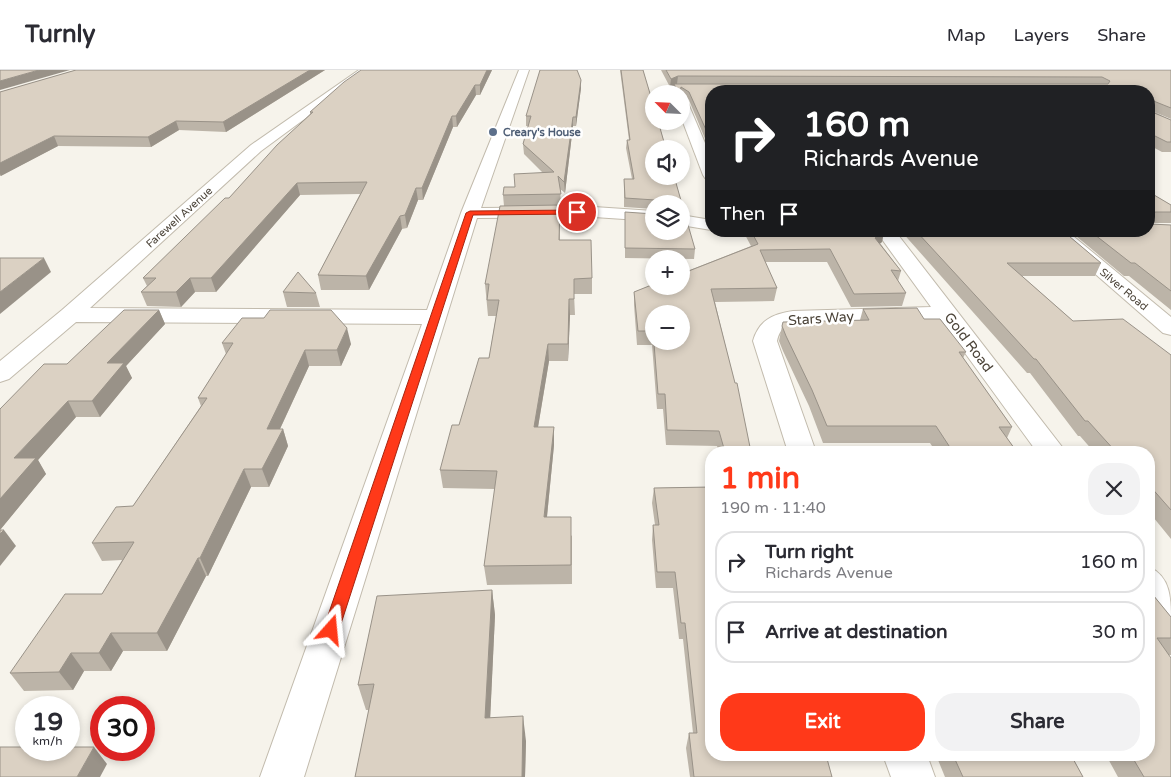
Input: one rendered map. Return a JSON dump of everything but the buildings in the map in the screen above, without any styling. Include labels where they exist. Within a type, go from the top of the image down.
[{"type":"street","name":"Farewell Avenue","points":[[0,374],[70,315],[256,148],[366,70]]},
{"type":"street","points":[[282,777],[470,213],[524,70]]},
{"type":"street","points":[[690,118],[705,159]]},
{"type":"street","points":[[470,213],[594,212],[645,215]]},
{"type":"street","points":[[690,222],[705,224]]},
{"type":"street","name":"Gold Road","points":[[890,237],[1047,446]]},
{"type":"street","name":"Silver Road","points":[[1062,237],[1171,328]]},
{"type":"street","name":"Stars Way","points":[[800,446],[764,341],[770,326],[787,318],[947,313]]},
{"type":"street","points":[[70,315],[436,317]]},
{"type":"street","points":[[1155,589],[1171,610]]},
{"type":"street","points":[[907,761],[912,777]]},
{"type":"place","name":"Creary's House","points":[[493,132]]},
{"type":"route","points":[[331,630],[470,213],[577,212]]}]
